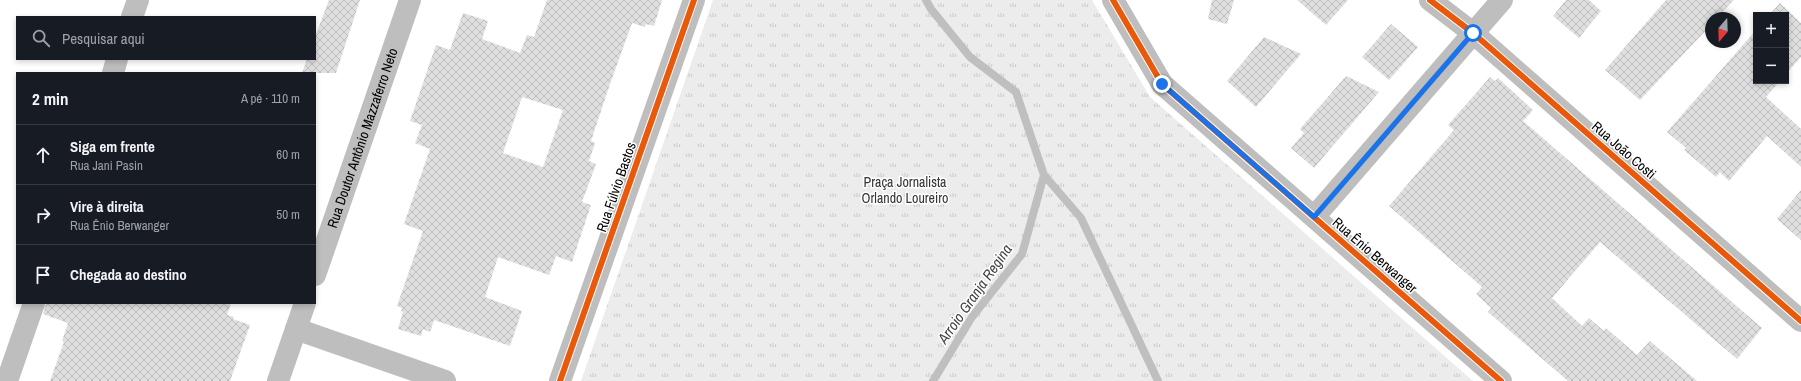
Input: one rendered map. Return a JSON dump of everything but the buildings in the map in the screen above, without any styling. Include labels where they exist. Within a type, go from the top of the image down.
[{"type":"street","points":[[132,16],[138,0]]},
{"type":"street","name":"Rua Doutor Antônio Mazzaferro Neto","points":[[316,272],[410,0]]},
{"type":"street","name":"Rua Fúlvio Bastos","points":[[560,381],[694,0]]},
{"type":"street","name":"Rua Ênio Berwanger","points":[[1113,0],[1162,84],[1501,381]]},
{"type":"street","name":"Rua João Costi","points":[[1430,0],[1473,33],[1801,321]]},
{"type":"street","points":[[1314,217],[1502,0]]},
{"type":"street","points":[[113,72],[117,60]]},
{"type":"street","points":[[7,381],[34,304]]},
{"type":"street","points":[[278,381],[305,304]]},
{"type":"street","points":[[296,329],[445,381]]},
{"type":"green space","name":"Praça Jornalista Orlando Loureiro","points":[[713,0],[1092,0],[1150,97],[1473,381],[581,381]]},
{"type":"waterway","name":"Arroio Granja Regina","points":[[926,0],[931,9],[970,57],[1016,92],[1044,175],[1022,254],[972,317],[933,381]]},
{"type":"waterway","points":[[1044,175],[1081,218],[1158,381]]},
{"type":"cycle path","points":[[560,381],[694,0]]},
{"type":"cycle path","points":[[1113,0],[1162,84],[1501,381]]},
{"type":"cycle path","points":[[1430,0],[1473,33],[1801,321]]},
{"type":"route","points":[[1162,84],[1314,217],[1473,33]]}]
